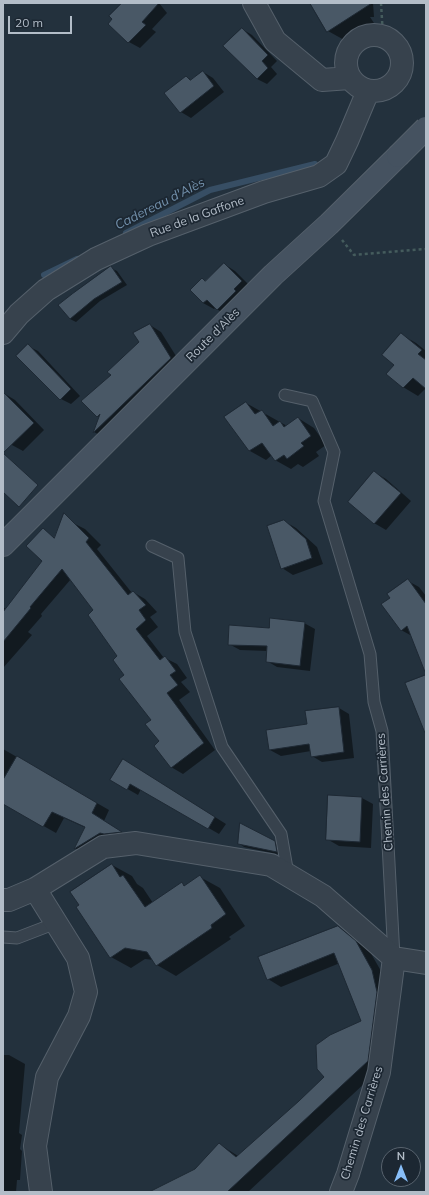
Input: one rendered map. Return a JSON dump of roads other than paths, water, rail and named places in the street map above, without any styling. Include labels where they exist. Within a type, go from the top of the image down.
[{"type":"main road","name":"Route d'Alès","points":[[3,545],[273,275],[329,224],[426,128]]},
{"type":"street","points":[[254,3],[275,41],[322,80],[350,78]]},
{"type":"street","points":[[366,36],[383,36],[391,40],[397,46],[403,62],[402,71],[398,79],[385,90],[377,92],[368,91],[355,84],[350,78],[347,70],[347,53],[358,40],[366,36]]},
{"type":"street","name":"Rue de la Gaffone","points":[[3,333],[19,314],[46,290],[96,258],[162,230],[264,192],[318,176],[336,164],[368,91]]},
{"type":"street","points":[[3,900],[9,900],[36,889],[103,848],[136,842],[271,866],[323,896],[394,958],[426,963]]},
{"type":"street","points":[[36,889],[78,958],[86,992],[79,1016],[47,1077],[35,1146],[41,1192]]},
{"type":"street","name":"Chemin des Carrières","points":[[341,1192],[348,1174],[379,1072],[394,958]]},
{"type":"lane","name":"Chemin des Carrières","points":[[285,395],[312,401],[334,452],[324,500],[370,654],[374,702],[382,731],[394,958]]},
{"type":"lane","points":[[152,546],[178,558],[185,632],[222,748],[281,834],[288,875]]},
{"type":"lane","points":[[3,937],[17,938],[56,923]]},
{"type":"waterway","name":"Cadereau d'Alès","points":[[126,233],[210,190],[315,164]]},
{"type":"waterway","name":"Cadereau d'Alès","points":[[44,275],[77,259]]}]
